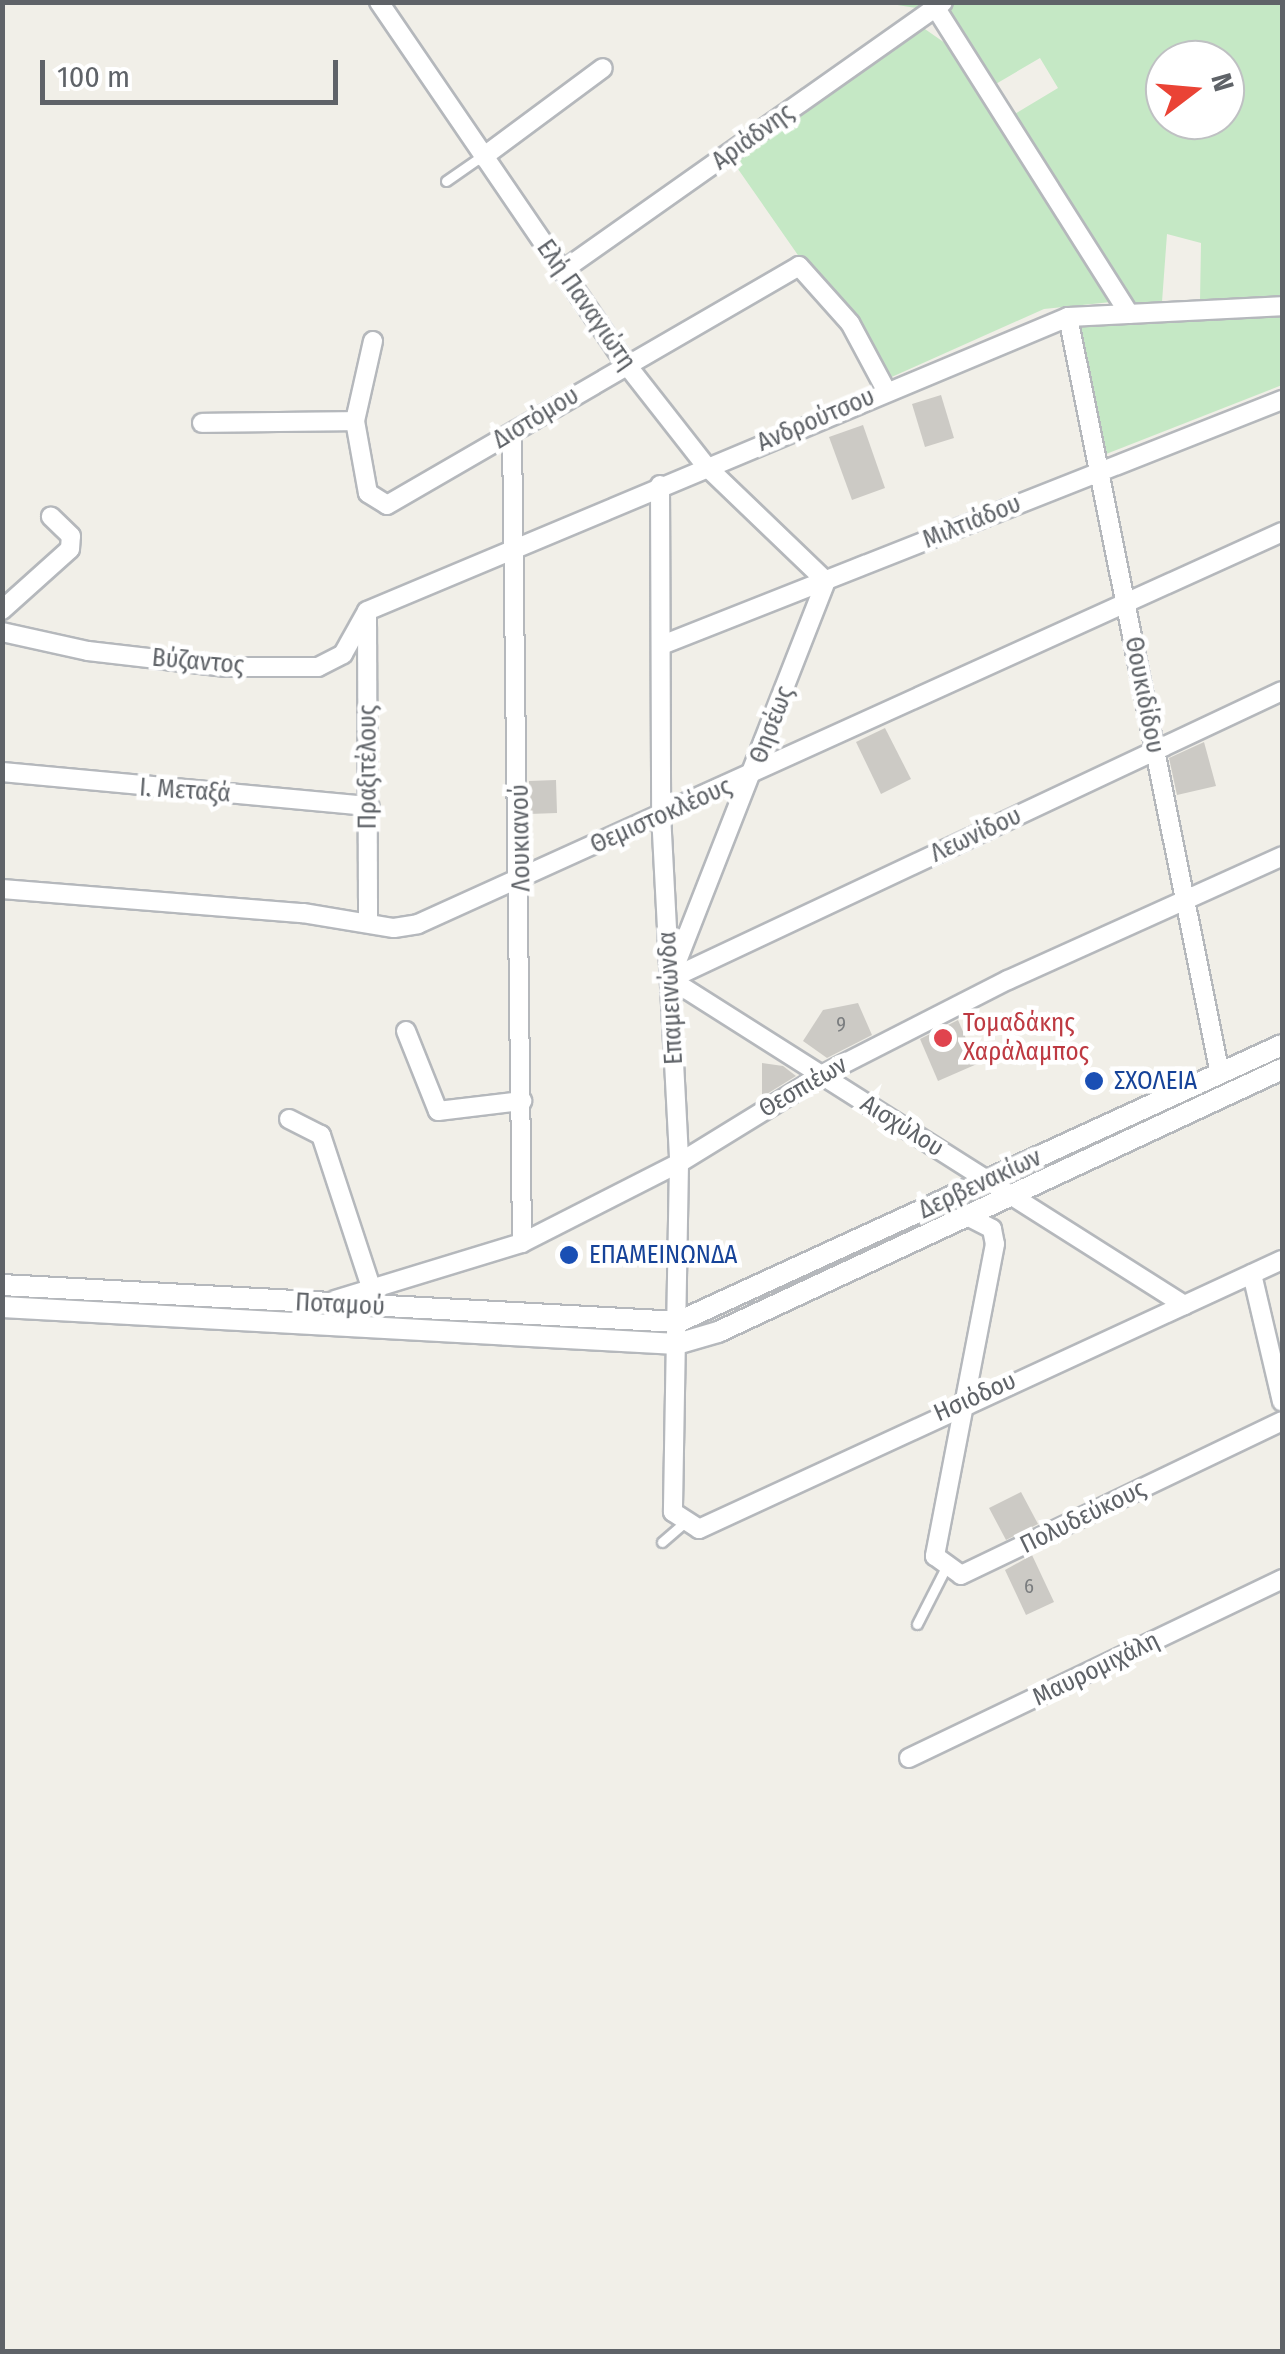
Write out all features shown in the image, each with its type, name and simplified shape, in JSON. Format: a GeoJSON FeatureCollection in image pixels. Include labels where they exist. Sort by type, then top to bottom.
{"type":"FeatureCollection","features":[{"type":"Feature","properties":{"kind":"street","name":"Ελή Παναγιώτη"},"geometry":{"type":"LineString","coordinates":[[380,2],[626,364],[706,466],[826,581]]}},
{"type":"Feature","properties":{"kind":"street"},"geometry":{"type":"LineString","coordinates":[[937,4],[1130,314]]}},
{"type":"Feature","properties":{"kind":"street","name":"Αριάδνης"},"geometry":{"type":"LineString","coordinates":[[562,270],[937,4]]}},
{"type":"Feature","properties":{"kind":"street"},"geometry":{"type":"LineString","coordinates":[[483,156],[603,68]]}},
{"type":"Feature","properties":{"kind":"street","name":"Διστόμου"},"geometry":{"type":"LineString","coordinates":[[356,420],[367,488],[376,502],[393,504],[626,364],[800,266],[850,323],[886,390]]}},
{"type":"Feature","properties":{"kind":"street","name":"Ανδρούτσου"},"geometry":{"type":"LineString","coordinates":[[367,611],[886,390],[1068,317],[1282,306]]}},
{"type":"Feature","properties":{"kind":"street","name":"Θουκιδίδου"},"geometry":{"type":"LineString","coordinates":[[1068,317],[1220,1074]]}},
{"type":"Feature","properties":{"kind":"street"},"geometry":{"type":"LineString","coordinates":[[202,423],[356,420],[373,341]]}},
{"type":"Feature","properties":{"kind":"street","name":"Μιλτιάδου"},"geometry":{"type":"LineString","coordinates":[[662,645],[1282,400]]}},
{"type":"Feature","properties":{"kind":"street","name":"Λουκιανού"},"geometry":{"type":"LineString","coordinates":[[512,433],[522,878],[522,1243]]}},
{"type":"Feature","properties":{"kind":"street","name":"Επαμεινώνδα"},"geometry":{"type":"LineString","coordinates":[[660,485],[661,814],[679,1162],[680,1516]]}},
{"type":"Feature","properties":{"kind":"street"},"geometry":{"type":"LineString","coordinates":[[2,610],[70,548],[71,536],[51,517]]}},
{"type":"Feature","properties":{"kind":"street","name":"Θεμιστοκλέους"},"geometry":{"type":"LineString","coordinates":[[2,889],[418,924],[753,776],[1282,532]]}},
{"type":"Feature","properties":{"kind":"street","name":"Θησέως"},"geometry":{"type":"LineString","coordinates":[[670,978],[753,776],[826,581]]}},
{"type":"Feature","properties":{"kind":"street","name":"Βύζαντος"},"geometry":{"type":"LineString","coordinates":[[2,632],[88,650],[226,667],[318,667],[343,654],[367,611]]}},
{"type":"Feature","properties":{"kind":"street","name":"Πραξιτέλους"},"geometry":{"type":"LineString","coordinates":[[367,611],[368,922]]}},
{"type":"Feature","properties":{"kind":"street","name":"Λεωνίδου"},"geometry":{"type":"LineString","coordinates":[[670,978],[1282,691]]}},
{"type":"Feature","properties":{"kind":"street","name":"Ι. Μεταξά"},"geometry":{"type":"LineString","coordinates":[[2,772],[20,779],[369,806]]}},
{"type":"Feature","properties":{"kind":"street","name":"Θεσπιέων"},"geometry":{"type":"LineString","coordinates":[[321,1304],[522,1243],[679,1162],[822,1075],[1008,980],[1282,856]]}},
{"type":"Feature","properties":{"kind":"street","name":"Αισχύλου"},"geometry":{"type":"LineString","coordinates":[[670,978],[1184,1305]]}},
{"type":"Feature","properties":{"kind":"street"},"geometry":{"type":"LineString","coordinates":[[406,1031],[438,1111],[522,1101]]}},
{"type":"Feature","properties":{"kind":"street","name":"Δερβενακίων"},"geometry":{"type":"LineString","coordinates":[[678,1322],[1282,1045]]}},
{"type":"Feature","properties":{"kind":"street","name":"Δερβενακίων"},"geometry":{"type":"LineString","coordinates":[[678,1344],[967,1216],[1282,1069]]}},
{"type":"Feature","properties":{"kind":"street"},"geometry":{"type":"LineString","coordinates":[[289,1119],[321,1135],[372,1290]]}},
{"type":"Feature","properties":{"kind":"street"},"geometry":{"type":"LineString","coordinates":[[947,1565],[935,1556],[942,1504],[995,1244],[992,1229],[967,1216]]}},
{"type":"Feature","properties":{"kind":"street","name":"Ησιόδου"},"geometry":{"type":"LineString","coordinates":[[680,1516],[699,1529],[962,1402],[1282,1260]]}},
{"type":"Feature","properties":{"kind":"street"},"geometry":{"type":"LineString","coordinates":[[1252,1274],[1282,1402]]}},
{"type":"Feature","properties":{"kind":"street","name":"Ποταμού"},"geometry":{"type":"LineString","coordinates":[[2,1285],[678,1322]]}},
{"type":"Feature","properties":{"kind":"street","name":"Ποταμού"},"geometry":{"type":"LineString","coordinates":[[2,1307],[678,1344]]}},
{"type":"Feature","properties":{"kind":"street","name":"Πολυδεύκους"},"geometry":{"type":"LineString","coordinates":[[947,1565],[960,1576],[1282,1421]]}},
{"type":"Feature","properties":{"kind":"street","name":"Μαυρομιχάλη"},"geometry":{"type":"LineString","coordinates":[[909,1758],[1282,1579]]}},
{"type":"Feature","properties":{"kind":"lane"},"geometry":{"type":"LineString","coordinates":[[446,181],[483,156]]}},
{"type":"Feature","properties":{"kind":"lane"},"geometry":{"type":"LineString","coordinates":[[662,1542],[680,1516]]}},
{"type":"Feature","properties":{"kind":"lane"},"geometry":{"type":"LineString","coordinates":[[917,1624],[947,1565]]}},
{"type":"Feature","properties":{"kind":"green space"},"geometry":{"type":"Polygon","coordinates":[[[885,3],[1282,3],[1282,298],[1200,301],[1201,243],[1167,234],[1162,302],[1135,303],[1123,295],[1008,118],[1058,88],[1040,58],[989,88],[941,12],[885,3]]]}},
{"type":"Feature","properties":{"kind":"green space"},"geometry":{"type":"Polygon","coordinates":[[[922,27],[955,50],[1111,302],[1044,309],[885,380],[731,159],[922,27]]]}},
{"type":"Feature","properties":{"kind":"green space"},"geometry":{"type":"Polygon","coordinates":[[[1282,314],[1282,385],[1101,456],[1079,323],[1282,314]]]}},
{"type":"Feature","properties":{"kind":"building"},"geometry":{"type":"Polygon","coordinates":[[[941,395],[954,438],[925,447],[912,404],[941,395]]]}},
{"type":"Feature","properties":{"kind":"building"},"geometry":{"type":"Polygon","coordinates":[[[863,425],[885,488],[852,500],[829,437],[863,425]]]}},
{"type":"Feature","properties":{"kind":"building"},"geometry":{"type":"Polygon","coordinates":[[[885,728],[911,779],[881,794],[856,742],[885,728]]]}},
{"type":"Feature","properties":{"kind":"building"},"geometry":{"type":"Polygon","coordinates":[[[1204,742],[1216,786],[1177,795],[1169,758],[1204,742]]]}},
{"type":"Feature","properties":{"kind":"building"},"geometry":{"type":"Polygon","coordinates":[[[556,780],[557,813],[529,814],[529,781],[556,780]]]}},
{"type":"Feature","properties":{"kind":"building"},"geometry":{"type":"Polygon","coordinates":[[[858,1003],[872,1035],[827,1058],[803,1041],[823,1010],[858,1003]]]}},
{"type":"Feature","properties":{"kind":"building"},"geometry":{"type":"Polygon","coordinates":[[[958,1020],[977,1064],[938,1081],[920,1039],[958,1020]]]}},
{"type":"Feature","properties":{"kind":"building"},"geometry":{"type":"Polygon","coordinates":[[[762,1063],[783,1066],[796,1076],[762,1097],[762,1063]]]}},
{"type":"Feature","properties":{"kind":"building"},"geometry":{"type":"Polygon","coordinates":[[[1021,1492],[1038,1524],[1006,1540],[989,1508],[1021,1492]]]}},
{"type":"Feature","properties":{"kind":"building"},"geometry":{"type":"Polygon","coordinates":[[[1032,1555],[1054,1602],[1026,1615],[1005,1570],[1032,1555]]]}},
{"type":"Feature","properties":{"kind":"place","name":"Τομαδάκης Χαράλαμπος"},"geometry":{"type":"Point","coordinates":[943,1038]}},
{"type":"Feature","properties":{"kind":"place","name":"ΣΧΟΛΕΙΑ"},"geometry":{"type":"Point","coordinates":[1094,1081]}},
{"type":"Feature","properties":{"kind":"place","name":"ΕΠΑΜΕΙΝΩΝΔΑ"},"geometry":{"type":"Point","coordinates":[569,1255]}}]}
